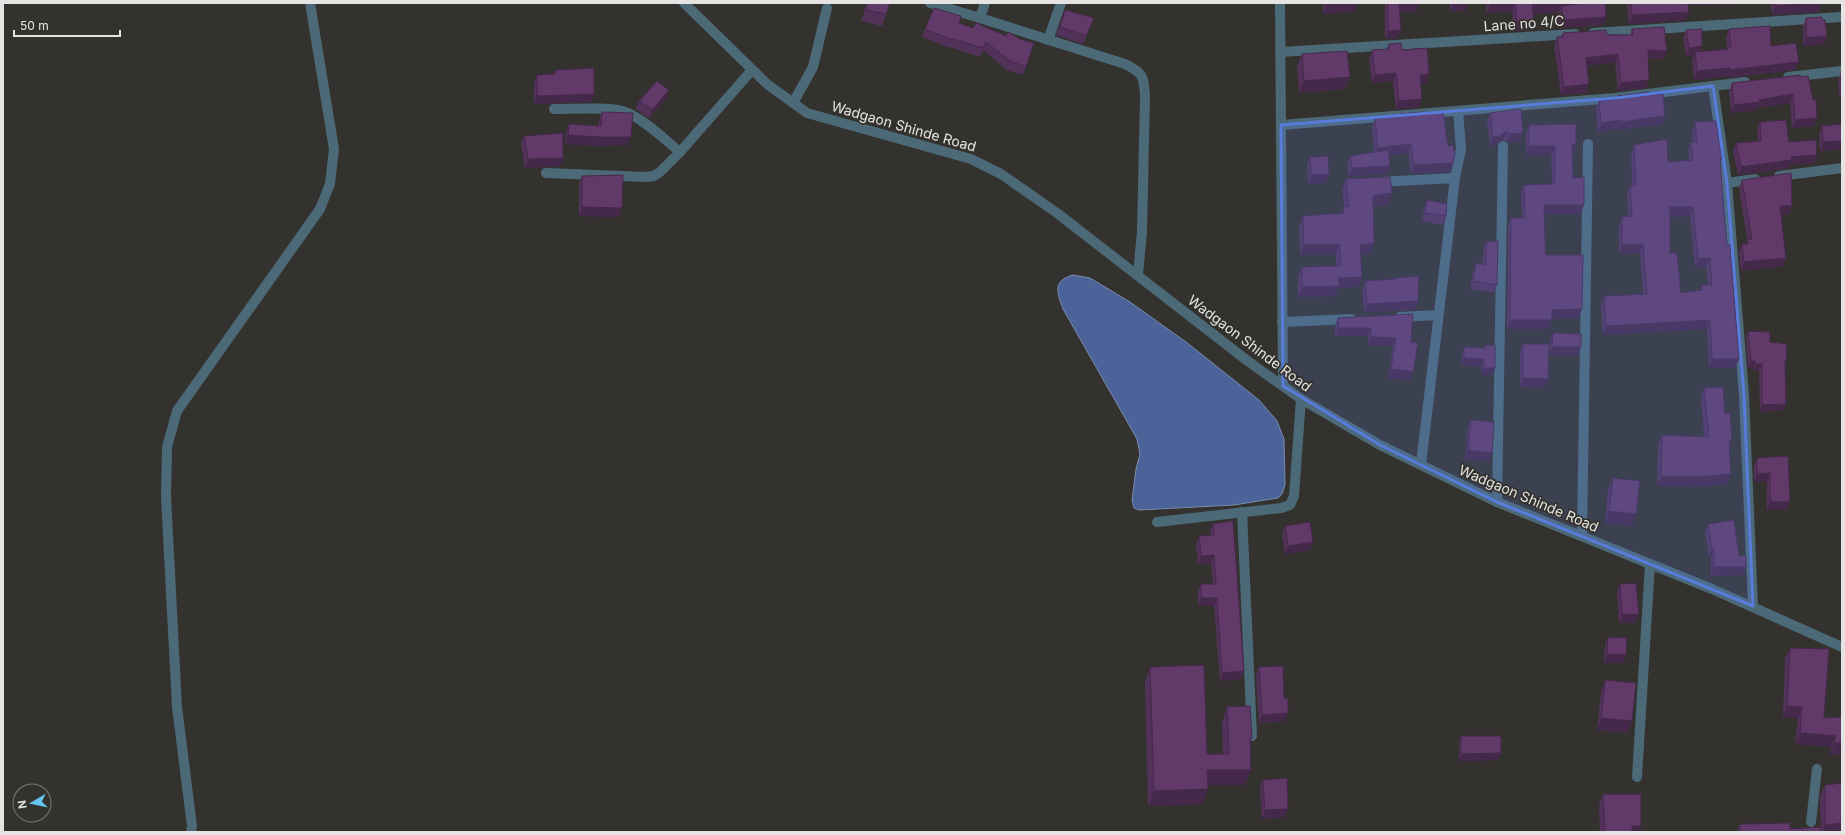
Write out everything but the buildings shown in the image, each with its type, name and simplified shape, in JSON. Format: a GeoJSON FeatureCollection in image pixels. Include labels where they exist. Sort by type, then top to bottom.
{"type":"FeatureCollection","features":[{"type":"Feature","properties":{"kind":"street"},"geometry":{"type":"LineString","coordinates":[[191,832],[192,826],[177,707],[166,497],[167,447],[177,411],[320,210],[330,184],[334,149],[310,3]]}},
{"type":"Feature","properties":{"kind":"street","name":"Wadgaon Shinde Road"},"geometry":{"type":"LineString","coordinates":[[684,3],[767,84],[807,113],[971,159],[1001,174],[1057,213],[1138,274],[1249,362],[1301,399],[1380,444],[1497,502],[1753,606],[1842,647]]}},
{"type":"Feature","properties":{"kind":"street"},"geometry":{"type":"LineString","coordinates":[[930,3],[1125,64],[1140,71],[1144,81],[1142,232],[1138,274]]}},
{"type":"Feature","properties":{"kind":"street"},"geometry":{"type":"LineString","coordinates":[[980,18],[985,3]]}},
{"type":"Feature","properties":{"kind":"street"},"geometry":{"type":"LineString","coordinates":[[1048,40],[1061,3]]}},
{"type":"Feature","properties":{"kind":"street"},"geometry":{"type":"LineString","coordinates":[[1280,3],[1283,386]]}},
{"type":"Feature","properties":{"kind":"street"},"geometry":{"type":"LineString","coordinates":[[793,103],[813,67],[827,8]]}},
{"type":"Feature","properties":{"kind":"street","name":"Lane no 4/C"},"geometry":{"type":"LineString","coordinates":[[1280,52],[1842,17]]}},
{"type":"Feature","properties":{"kind":"street"},"geometry":{"type":"LineString","coordinates":[[546,173],[650,176],[660,172],[680,152],[752,70]]}},
{"type":"Feature","properties":{"kind":"street"},"geometry":{"type":"LineString","coordinates":[[1781,78],[1842,70]]}},
{"type":"Feature","properties":{"kind":"street"},"geometry":{"type":"LineString","coordinates":[[1281,124],[1615,98],[1758,81]]}},
{"type":"Feature","properties":{"kind":"street"},"geometry":{"type":"LineString","coordinates":[[1713,86],[1727,182],[1744,395],[1753,606]]}},
{"type":"Feature","properties":{"kind":"street"},"geometry":{"type":"LineString","coordinates":[[554,109],[616,110],[627,113],[641,121],[680,152]]}},
{"type":"Feature","properties":{"kind":"street"},"geometry":{"type":"LineString","coordinates":[[1421,464],[1454,178],[1460,149],[1458,110]]}},
{"type":"Feature","properties":{"kind":"street"},"geometry":{"type":"LineString","coordinates":[[1582,536],[1588,144]]}},
{"type":"Feature","properties":{"kind":"street"},"geometry":{"type":"LineString","coordinates":[[1497,502],[1502,146]]}},
{"type":"Feature","properties":{"kind":"street"},"geometry":{"type":"LineString","coordinates":[[1727,182],[1842,168]]}},
{"type":"Feature","properties":{"kind":"street"},"geometry":{"type":"LineString","coordinates":[[1365,182],[1454,178]]}},
{"type":"Feature","properties":{"kind":"street"},"geometry":{"type":"LineString","coordinates":[[1392,317],[1438,315]]}},
{"type":"Feature","properties":{"kind":"street"},"geometry":{"type":"LineString","coordinates":[[1282,322],[1360,318]]}},
{"type":"Feature","properties":{"kind":"street"},"geometry":{"type":"LineString","coordinates":[[1157,522],[1281,508],[1290,505],[1294,496],[1301,399]]}},
{"type":"Feature","properties":{"kind":"street"},"geometry":{"type":"LineString","coordinates":[[1242,512],[1252,736]]}},
{"type":"Feature","properties":{"kind":"street"},"geometry":{"type":"LineString","coordinates":[[1637,776],[1650,564]]}},
{"type":"Feature","properties":{"kind":"street"},"geometry":{"type":"LineString","coordinates":[[1811,822],[1817,769]]}},
{"type":"Feature","properties":{"kind":"highlighted area"},"geometry":{"type":"Polygon","coordinates":[[[1713,86],[1727,183],[1744,395],[1753,606],[1497,502],[1380,445],[1283,386],[1281,125],[1615,98],[1713,86]]]}},
{"type":"Feature","properties":{"kind":"water"},"geometry":{"type":"Polygon","coordinates":[[[1073,275],[1090,278],[1130,302],[1186,342],[1259,400],[1277,421],[1284,439],[1285,485],[1282,494],[1278,498],[1234,505],[1139,510],[1134,508],[1132,500],[1136,469],[1140,454],[1137,439],[1063,309],[1058,292],[1059,284],[1066,277],[1073,275]]]}}]}
